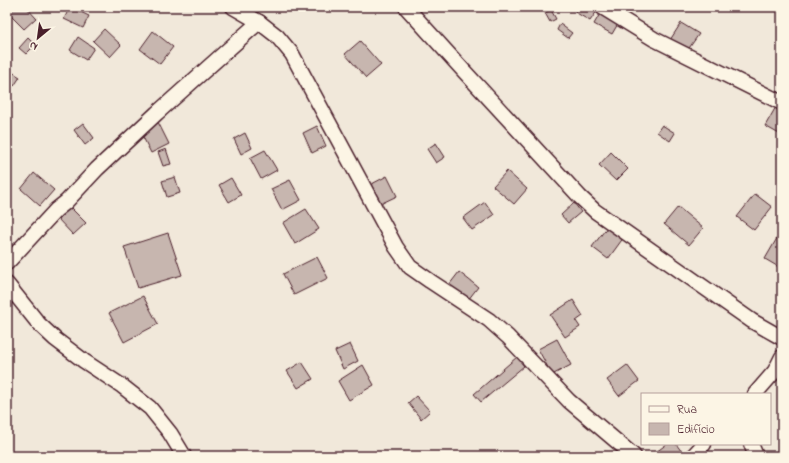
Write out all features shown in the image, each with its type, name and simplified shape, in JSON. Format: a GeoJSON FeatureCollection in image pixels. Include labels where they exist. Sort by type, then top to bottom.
{"type":"FeatureCollection","features":[{"type":"Feature","properties":{"kind":"street"},"geometry":{"type":"LineString","coordinates":[[233,7],[259,22],[277,36],[292,54],[396,248],[410,266],[489,320],[508,337],[568,401],[634,456]]}},
{"type":"Feature","properties":{"kind":"street"},"geometry":{"type":"LineString","coordinates":[[406,7],[580,197],[595,211],[752,321],[782,338]]}},
{"type":"Feature","properties":{"kind":"street"},"geometry":{"type":"LineString","coordinates":[[602,7],[654,39],[782,103]]}},
{"type":"Feature","properties":{"kind":"street"},"geometry":{"type":"LineString","coordinates":[[7,263],[56,210],[66,202],[97,169],[259,22]]}},
{"type":"Feature","properties":{"kind":"street"},"geometry":{"type":"LineString","coordinates":[[7,284],[39,324],[55,339],[84,362],[122,386],[150,408],[170,434],[184,456]]}},
{"type":"Feature","properties":{"kind":"street"},"geometry":{"type":"LineString","coordinates":[[756,393],[775,371],[782,357]]}},
{"type":"Feature","properties":{"kind":"street"},"geometry":{"type":"LineString","coordinates":[[693,456],[703,445]]}},
{"type":"Feature","properties":{"kind":"street"},"geometry":{"type":"LineString","coordinates":[[751,445],[756,456]]}},
{"type":"Feature","properties":{"kind":"building"},"geometry":{"type":"Polygon","coordinates":[[[12,7],[26,7],[36,18],[24,29],[7,12],[12,7]]]}},
{"type":"Feature","properties":{"kind":"building"},"geometry":{"type":"Polygon","coordinates":[[[70,7],[89,16],[83,28],[64,19],[70,7]]]}},
{"type":"Feature","properties":{"kind":"building"},"geometry":{"type":"Polygon","coordinates":[[[578,7],[591,7],[597,11],[590,21],[575,12],[578,7]]]}},
{"type":"Feature","properties":{"kind":"building"},"geometry":{"type":"Polygon","coordinates":[[[551,10],[556,19],[550,22],[545,13],[551,10]]]}},
{"type":"Feature","properties":{"kind":"building"},"geometry":{"type":"Polygon","coordinates":[[[601,12],[619,22],[612,34],[594,24],[601,12]]]}},
{"type":"Feature","properties":{"kind":"building"},"geometry":{"type":"Polygon","coordinates":[[[681,23],[699,34],[687,51],[670,40],[681,23]]]}},
{"type":"Feature","properties":{"kind":"building"},"geometry":{"type":"Polygon","coordinates":[[[560,24],[572,33],[568,38],[557,30],[560,24]]]}},
{"type":"Feature","properties":{"kind":"building"},"geometry":{"type":"Polygon","coordinates":[[[104,29],[121,45],[110,57],[93,41],[104,29]]]}},
{"type":"Feature","properties":{"kind":"building"},"geometry":{"type":"Polygon","coordinates":[[[153,31],[173,47],[160,64],[140,49],[153,31]]]}},
{"type":"Feature","properties":{"kind":"building"},"geometry":{"type":"Polygon","coordinates":[[[78,37],[94,48],[86,60],[70,50],[78,37]]]}},
{"type":"Feature","properties":{"kind":"building"},"geometry":{"type":"Polygon","coordinates":[[[28,38],[35,45],[26,54],[19,48],[28,38]]]}},
{"type":"Feature","properties":{"kind":"building"},"geometry":{"type":"Polygon","coordinates":[[[360,41],[381,65],[366,78],[345,54],[360,41]]]}},
{"type":"Feature","properties":{"kind":"building"},"geometry":{"type":"Polygon","coordinates":[[[7,69],[20,77],[14,86],[7,82],[7,69]]]}},
{"type":"Feature","properties":{"kind":"building"},"geometry":{"type":"Polygon","coordinates":[[[777,105],[782,108],[781,135],[765,126],[777,105]]]}},
{"type":"Feature","properties":{"kind":"building"},"geometry":{"type":"Polygon","coordinates":[[[158,122],[169,144],[151,153],[140,131],[158,122]]]}},
{"type":"Feature","properties":{"kind":"building"},"geometry":{"type":"Polygon","coordinates":[[[83,123],[94,138],[85,145],[74,130],[83,123]]]}},
{"type":"Feature","properties":{"kind":"building"},"geometry":{"type":"Polygon","coordinates":[[[662,125],[675,133],[670,141],[657,132],[662,125]]]}},
{"type":"Feature","properties":{"kind":"building"},"geometry":{"type":"Polygon","coordinates":[[[317,126],[326,146],[312,153],[303,133],[317,126]]]}},
{"type":"Feature","properties":{"kind":"building"},"geometry":{"type":"Polygon","coordinates":[[[245,133],[252,148],[241,154],[234,139],[245,133]]]}},
{"type":"Feature","properties":{"kind":"building"},"geometry":{"type":"Polygon","coordinates":[[[436,143],[445,157],[436,163],[427,149],[436,143]]]}},
{"type":"Feature","properties":{"kind":"building"},"geometry":{"type":"Polygon","coordinates":[[[166,149],[171,164],[163,166],[158,152],[166,149]]]}},
{"type":"Feature","properties":{"kind":"building"},"geometry":{"type":"Polygon","coordinates":[[[265,150],[277,170],[261,179],[250,158],[265,150]]]}},
{"type":"Feature","properties":{"kind":"building"},"geometry":{"type":"Polygon","coordinates":[[[611,152],[628,169],[616,181],[599,165],[611,152]]]}},
{"type":"Feature","properties":{"kind":"building"},"geometry":{"type":"Polygon","coordinates":[[[507,171],[527,189],[514,204],[493,186],[507,171]]]}},
{"type":"Feature","properties":{"kind":"building"},"geometry":{"type":"Polygon","coordinates":[[[34,173],[54,190],[40,206],[21,189],[34,173]]]}},
{"type":"Feature","properties":{"kind":"building"},"geometry":{"type":"Polygon","coordinates":[[[387,176],[397,196],[378,205],[368,186],[387,176]]]}},
{"type":"Feature","properties":{"kind":"building"},"geometry":{"type":"Polygon","coordinates":[[[175,177],[180,193],[167,197],[162,181],[175,177]]]}},
{"type":"Feature","properties":{"kind":"building"},"geometry":{"type":"Polygon","coordinates":[[[231,178],[241,195],[229,202],[219,185],[231,178]]]}},
{"type":"Feature","properties":{"kind":"building"},"geometry":{"type":"Polygon","coordinates":[[[290,180],[301,200],[282,210],[271,189],[290,180]]]}},
{"type":"Feature","properties":{"kind":"building"},"geometry":{"type":"Polygon","coordinates":[[[755,194],[772,207],[754,230],[737,217],[755,194]]]}},
{"type":"Feature","properties":{"kind":"building"},"geometry":{"type":"Polygon","coordinates":[[[485,202],[494,215],[472,230],[463,218],[485,202]]]}},
{"type":"Feature","properties":{"kind":"building"},"geometry":{"type":"Polygon","coordinates":[[[574,203],[581,212],[568,223],[561,215],[574,203]]]}},
{"type":"Feature","properties":{"kind":"building"},"geometry":{"type":"Polygon","coordinates":[[[70,207],[86,223],[73,235],[57,218],[70,207]]]}},
{"type":"Feature","properties":{"kind":"building"},"geometry":{"type":"Polygon","coordinates":[[[678,207],[703,228],[689,245],[664,224],[678,207]]]}},
{"type":"Feature","properties":{"kind":"building"},"geometry":{"type":"Polygon","coordinates":[[[306,209],[319,229],[295,244],[283,223],[306,209]]]}},
{"type":"Feature","properties":{"kind":"building"},"geometry":{"type":"Polygon","coordinates":[[[608,226],[624,237],[608,259],[592,247],[608,226]]]}},
{"type":"Feature","properties":{"kind":"building"},"geometry":{"type":"Polygon","coordinates":[[[168,233],[182,275],[138,288],[124,247],[168,233]]]}},
{"type":"Feature","properties":{"kind":"building"},"geometry":{"type":"Polygon","coordinates":[[[780,233],[782,234],[782,269],[765,259],[780,233]]]}},
{"type":"Feature","properties":{"kind":"building"},"geometry":{"type":"Polygon","coordinates":[[[317,257],[328,278],[294,295],[283,274],[317,257]]]}},
{"type":"Feature","properties":{"kind":"building"},"geometry":{"type":"Polygon","coordinates":[[[459,272],[478,287],[468,300],[449,285],[459,272]]]}},
{"type":"Feature","properties":{"kind":"building"},"geometry":{"type":"Polygon","coordinates":[[[143,296],[158,324],[124,342],[109,313],[143,296]]]}},
{"type":"Feature","properties":{"kind":"building"},"geometry":{"type":"Polygon","coordinates":[[[573,300],[583,316],[576,321],[580,327],[565,337],[550,315],[573,300]]]}},
{"type":"Feature","properties":{"kind":"building"},"geometry":{"type":"Polygon","coordinates":[[[557,339],[571,365],[552,375],[538,349],[557,339]]]}},
{"type":"Feature","properties":{"kind":"building"},"geometry":{"type":"Polygon","coordinates":[[[350,344],[358,361],[343,369],[335,351],[350,344]]]}},
{"type":"Feature","properties":{"kind":"building"},"geometry":{"type":"Polygon","coordinates":[[[517,357],[524,366],[481,402],[474,394],[517,357]]]}},
{"type":"Feature","properties":{"kind":"building"},"geometry":{"type":"Polygon","coordinates":[[[302,362],[313,379],[298,388],[287,371],[302,362]]]}},
{"type":"Feature","properties":{"kind":"building"},"geometry":{"type":"Polygon","coordinates":[[[363,365],[374,385],[349,400],[338,381],[363,365]]]}},
{"type":"Feature","properties":{"kind":"building"},"geometry":{"type":"Polygon","coordinates":[[[627,365],[639,381],[619,396],[607,380],[627,365]]]}},
{"type":"Feature","properties":{"kind":"building"},"geometry":{"type":"Polygon","coordinates":[[[416,396],[430,411],[421,419],[408,403],[416,396]]]}},
{"type":"Feature","properties":{"kind":"building"},"geometry":{"type":"Polygon","coordinates":[[[666,445],[677,445],[682,452],[676,456],[659,456],[656,452],[666,445]]]}}]}
